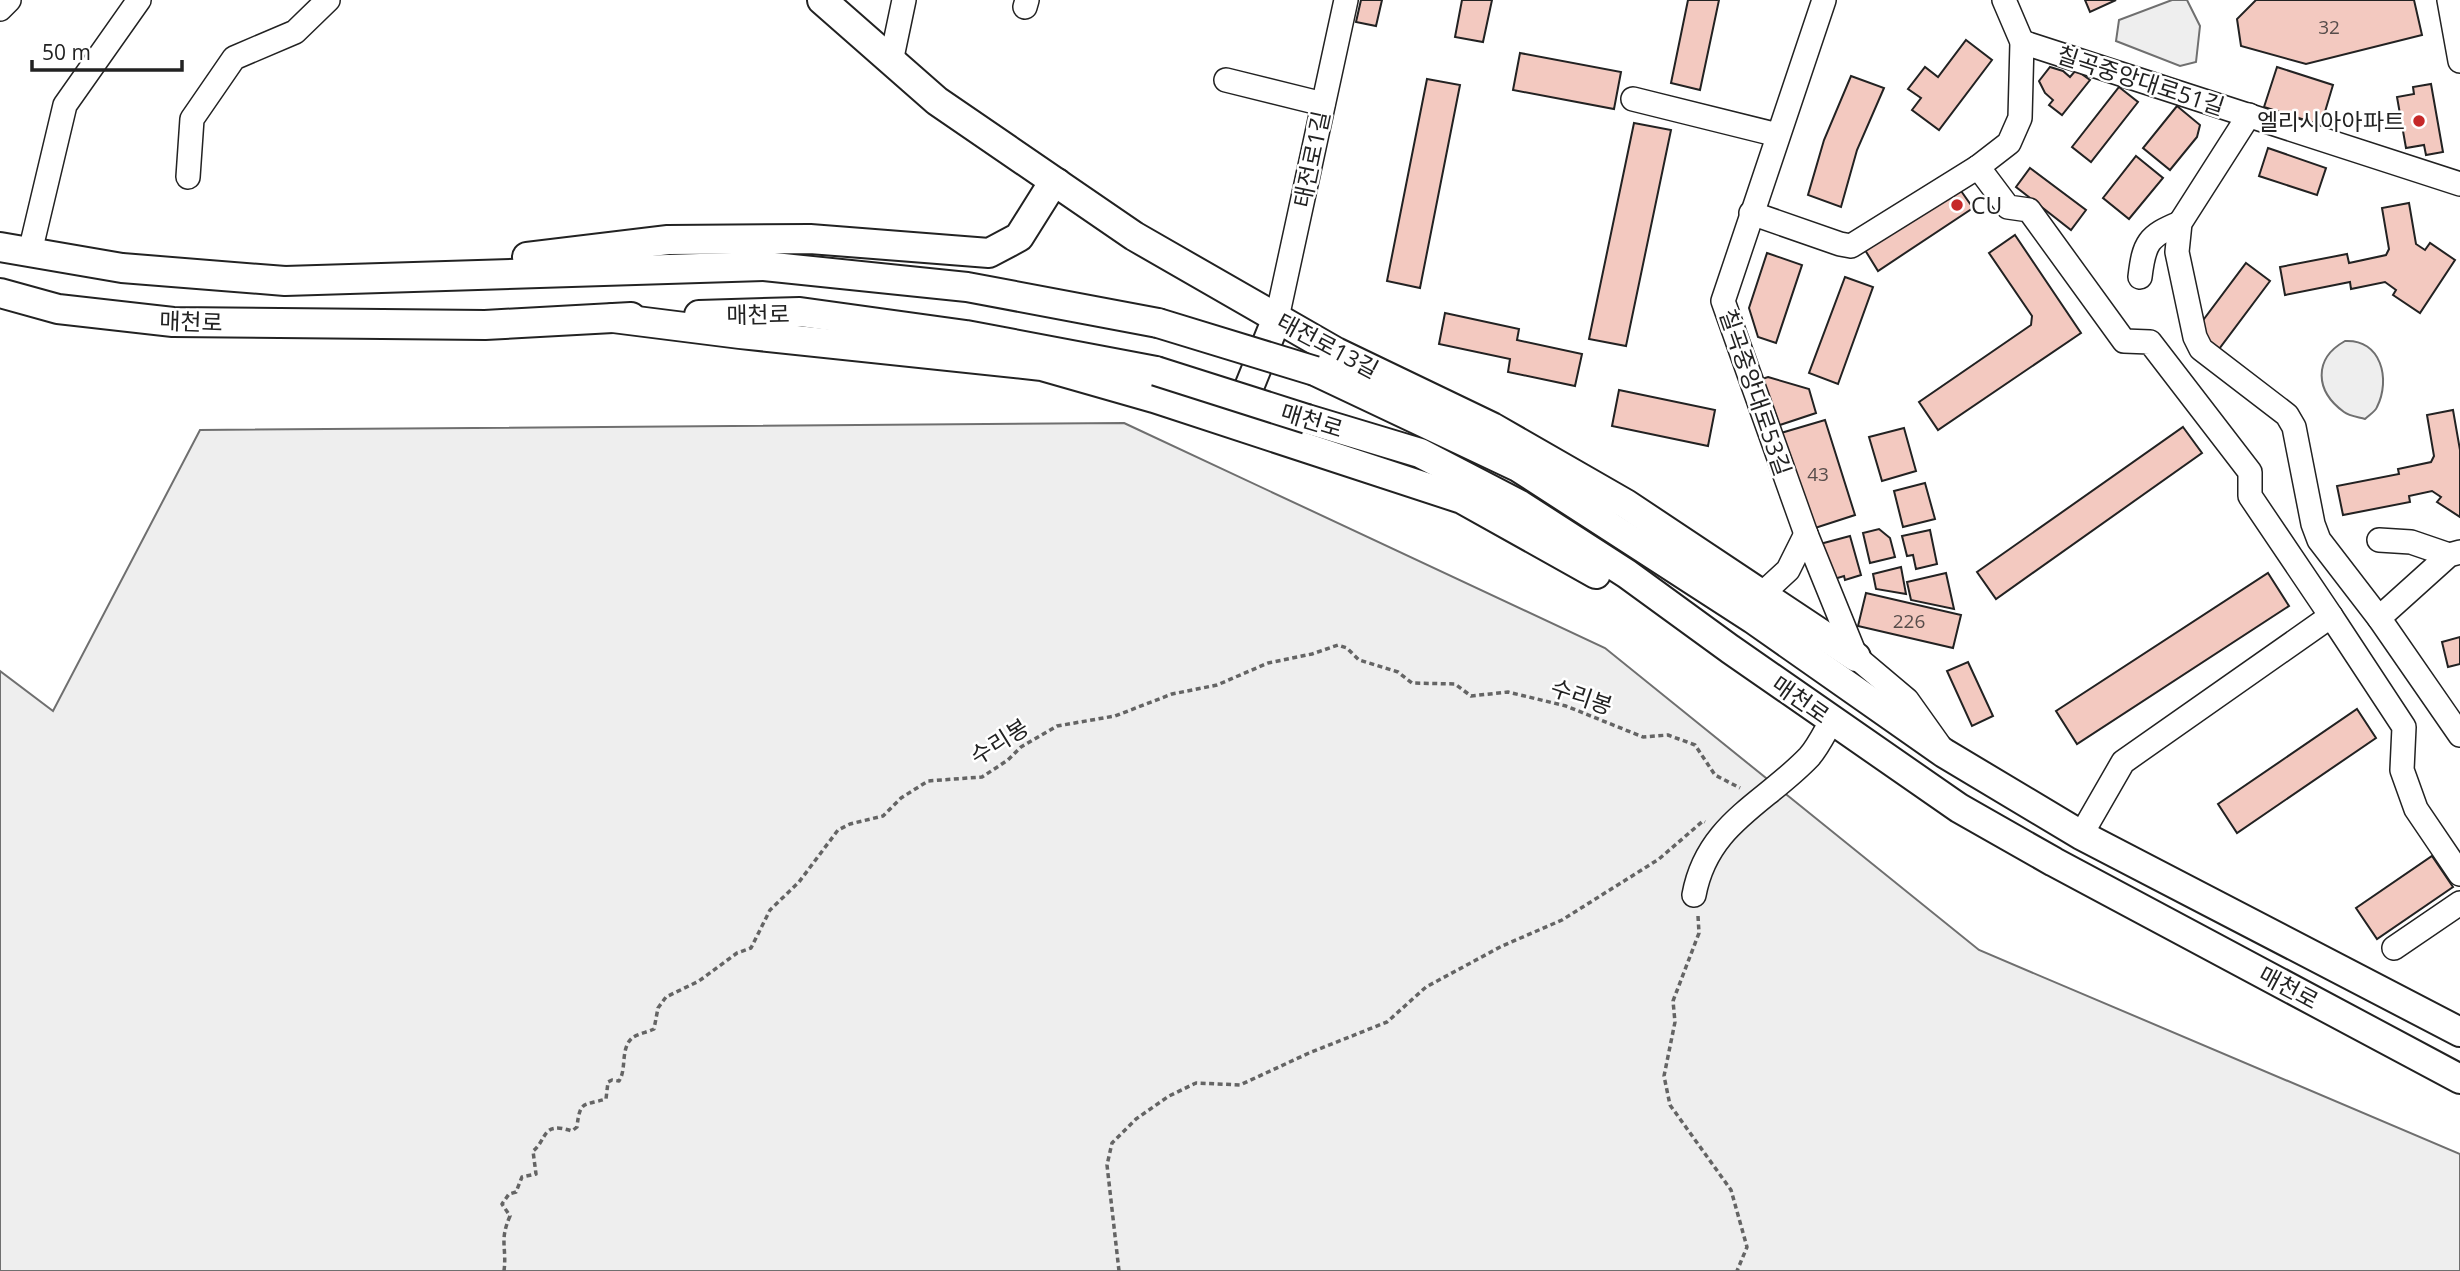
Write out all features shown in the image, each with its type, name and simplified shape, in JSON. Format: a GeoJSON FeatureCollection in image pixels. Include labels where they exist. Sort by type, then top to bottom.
{"type":"FeatureCollection","features":[{"type":"Feature","properties":{"kind":"main road","name":"태전로13길"},"geometry":{"type":"LineString","coordinates":[[822,0],[937,101],[1134,236],[1336,352],[1492,427],[1626,504],[1856,657]]}},
{"type":"Feature","properties":{"kind":"main road"},"geometry":{"type":"LineString","coordinates":[[429,277],[490,261],[668,240],[810,239],[989,253],[1019,237],[1051,186],[1057,183]]}},
{"type":"Feature","properties":{"kind":"main road","name":"매천로"},"geometry":{"type":"LineString","coordinates":[[0,247],[122,268],[285,281],[764,266],[967,287],[1158,323],[1315,372],[1518,467],[1753,619],[1944,753],[2081,835],[2460,1032]]}},
{"type":"Feature","properties":{"kind":"main road","name":"매천로"},"geometry":{"type":"LineString","coordinates":[[0,293],[58,309],[173,322],[485,325],[613,317],[800,313],[966,335],[1156,371],[1420,453],[1520,505],[1627,574],[1959,808],[2054,862],[2460,1079]]}},
{"type":"Feature","properties":{"kind":"main road"},"geometry":{"type":"LineString","coordinates":[[613,317],[740,334],[1042,366],[1154,398],[1462,499],[1730,649]]}},
{"type":"Feature","properties":{"kind":"main road"},"geometry":{"type":"LineString","coordinates":[[1233,425],[1277,318]]}},
{"type":"Feature","properties":{"kind":"street"},"geometry":{"type":"LineString","coordinates":[[0,9],[9,0]]}},
{"type":"Feature","properties":{"kind":"street"},"geometry":{"type":"LineString","coordinates":[[30,252],[65,104],[139,0]]}},
{"type":"Feature","properties":{"kind":"street"},"geometry":{"type":"LineString","coordinates":[[188,177],[192,118],[234,58],[295,32],[327,0]]}},
{"type":"Feature","properties":{"kind":"street"},"geometry":{"type":"LineString","coordinates":[[891,62],[904,0]]}},
{"type":"Feature","properties":{"kind":"street","name":"태전로1길"},"geometry":{"type":"LineString","coordinates":[[1277,318],[1346,0]]}},
{"type":"Feature","properties":{"kind":"street","name":"칠곡중앙대로53길"},"geometry":{"type":"LineString","coordinates":[[1824,0],[1723,301],[1806,534],[1856,657],[1907,700],[1944,753]]}},
{"type":"Feature","properties":{"kind":"street"},"geometry":{"type":"LineString","coordinates":[[1751,213],[1851,246],[1978,167],[2009,143],[2020,118],[2022,42],[2004,0]]}},
{"type":"Feature","properties":{"kind":"street"},"geometry":{"type":"LineString","coordinates":[[2449,0],[2460,61]]}},
{"type":"Feature","properties":{"kind":"street","name":"칠곡중앙대로51길"},"geometry":{"type":"LineString","coordinates":[[2022,42],[2460,184]]}},
{"type":"Feature","properties":{"kind":"street"},"geometry":{"type":"LineString","coordinates":[[1226,79],[1323,104]]}},
{"type":"Feature","properties":{"kind":"street"},"geometry":{"type":"LineString","coordinates":[[1633,99],[1778,135]]}},
{"type":"Feature","properties":{"kind":"street"},"geometry":{"type":"LineString","coordinates":[[2249,115],[2180,223],[2177,252],[2195,337],[2201,349],[2287,415],[2294,427],[2313,524],[2319,540],[2379,618],[2460,735]]}},
{"type":"Feature","properties":{"kind":"street"},"geometry":{"type":"LineString","coordinates":[[1978,167],[2008,206],[2029,209],[2124,341],[2150,342],[2250,472],[2250,496],[2404,727],[2402,770],[2416,809],[2460,874]]}},
{"type":"Feature","properties":{"kind":"street"},"geometry":{"type":"LineString","coordinates":[[2140,277],[2148,242],[2159,231],[2180,223]]}},
{"type":"Feature","properties":{"kind":"street"},"geometry":{"type":"LineString","coordinates":[[1762,594],[1788,570],[1806,534]]}},
{"type":"Feature","properties":{"kind":"street"},"geometry":{"type":"LineString","coordinates":[[2379,540],[2411,542],[2455,554]]}},
{"type":"Feature","properties":{"kind":"street"},"geometry":{"type":"LineString","coordinates":[[2379,618],[2455,554]]}},
{"type":"Feature","properties":{"kind":"street"},"geometry":{"type":"LineString","coordinates":[[2081,835],[2123,762],[2331,616]]}},
{"type":"Feature","properties":{"kind":"street"},"geometry":{"type":"LineString","coordinates":[[1694,895],[1698,874],[1724,831],[1810,755],[1832,720]]}},
{"type":"Feature","properties":{"kind":"street"},"geometry":{"type":"LineString","coordinates":[[2394,948],[2460,903]]}},
{"type":"Feature","properties":{"kind":"path","name":"수리봉"},"geometry":{"type":"LineString","coordinates":[[504,1271],[506,1259],[503,1231],[510,1216],[502,1204],[509,1194],[516,1192],[522,1177],[536,1174],[533,1151],[548,1130],[563,1128],[572,1131],[577,1127],[579,1110],[584,1104],[606,1099],[608,1082],[620,1081],[624,1075],[627,1047],[632,1038],[654,1029],[657,1008],[666,997],[699,981],[737,953],[751,948],[770,910],[799,882],[838,830],[850,824],[883,816],[901,798],[928,781],[982,777],[1008,760],[1021,747],[1057,726],[1115,716],[1172,694],[1217,685],[1268,663],[1312,654],[1338,645],[1348,648],[1359,660],[1398,672],[1412,683],[1455,684],[1471,696],[1508,692],[1566,706],[1643,737],[1668,735],[1677,738],[1695,745],[1715,775],[1738,787],[1764,795]]}},
{"type":"Feature","properties":{"kind":"path"},"geometry":{"type":"LineString","coordinates":[[1119,1271],[1107,1166],[1112,1143],[1147,1111],[1169,1096],[1196,1083],[1240,1085],[1309,1053],[1387,1022],[1426,987],[1502,946],[1562,920],[1659,859],[1703,821],[1724,831]]}},
{"type":"Feature","properties":{"kind":"path"},"geometry":{"type":"LineString","coordinates":[[1694,895],[1692,907],[1698,915],[1699,933],[1673,1001],[1675,1022],[1664,1076],[1670,1105],[1731,1190],[1748,1247],[1737,1271]]}},
{"type":"Feature","properties":{"kind":"shaded area"},"geometry":{"type":"Polygon","coordinates":[[[2172,0],[2187,0],[2200,26],[2196,62],[2180,66],[2116,41],[2119,20],[2172,0]]]}},
{"type":"Feature","properties":{"kind":"shaded area"},"geometry":{"type":"Polygon","coordinates":[[[2345,341],[2357,342],[2367,347],[2375,354],[2383,373],[2377,407],[2365,419],[2344,412],[2334,404],[2323,385],[2323,366],[2327,357],[2345,341]]]}},
{"type":"Feature","properties":{"kind":"shaded area"},"geometry":{"type":"Polygon","coordinates":[[[1124,423],[1605,648],[1979,950],[2460,1154],[2460,1271],[0,1271],[0,671],[53,711],[200,430],[1124,423]]]}},
{"type":"Feature","properties":{"kind":"building"},"geometry":{"type":"Polygon","coordinates":[[[1361,0],[1382,0],[1376,26],[1356,22],[1361,0]]]}},
{"type":"Feature","properties":{"kind":"building"},"geometry":{"type":"Polygon","coordinates":[[[1462,0],[1492,0],[1483,42],[1455,37],[1462,0]]]}},
{"type":"Feature","properties":{"kind":"building"},"geometry":{"type":"Polygon","coordinates":[[[1688,0],[1719,0],[1700,90],[1671,83],[1688,0]]]}},
{"type":"Feature","properties":{"kind":"building"},"geometry":{"type":"Polygon","coordinates":[[[2085,0],[2116,0],[2090,12],[2085,0]]]}},
{"type":"Feature","properties":{"kind":"building"},"geometry":{"type":"Polygon","coordinates":[[[2256,0],[2414,0],[2422,35],[2306,64],[2241,46],[2237,19],[2256,0]]]}},
{"type":"Feature","properties":{"kind":"building"},"geometry":{"type":"Polygon","coordinates":[[[1966,40],[1992,60],[1939,130],[1912,110],[1921,98],[1908,89],[1925,67],[1938,77],[1966,40]]]}},
{"type":"Feature","properties":{"kind":"building"},"geometry":{"type":"Polygon","coordinates":[[[1520,53],[1621,72],[1614,109],[1513,90],[1520,53]]]}},
{"type":"Feature","properties":{"kind":"building"},"geometry":{"type":"Polygon","coordinates":[[[2050,67],[2063,71],[2070,77],[2076,70],[2090,80],[2062,115],[2049,105],[2053,100],[2045,93],[2039,81],[2050,67]]]}},
{"type":"Feature","properties":{"kind":"building"},"geometry":{"type":"Polygon","coordinates":[[[2277,67],[2333,85],[2321,125],[2264,107],[2277,67]]]}},
{"type":"Feature","properties":{"kind":"building"},"geometry":{"type":"Polygon","coordinates":[[[1851,76],[1884,88],[1857,150],[1841,207],[1808,195],[1824,140],[1851,76]]]}},
{"type":"Feature","properties":{"kind":"building"},"geometry":{"type":"Polygon","coordinates":[[[1427,79],[1460,85],[1420,288],[1387,281],[1427,79]]]}},
{"type":"Feature","properties":{"kind":"building","name":"엘리시아아파트"},"geometry":{"type":"Polygon","coordinates":[[[2431,84],[2443,152],[2426,155],[2424,145],[2406,148],[2397,97],[2414,94],[2413,87],[2431,84]]]}},
{"type":"Feature","properties":{"kind":"building"},"geometry":{"type":"Polygon","coordinates":[[[2119,87],[2138,102],[2091,162],[2072,147],[2119,87]]]}},
{"type":"Feature","properties":{"kind":"building"},"geometry":{"type":"Polygon","coordinates":[[[2177,106],[2200,125],[2197,137],[2170,170],[2143,148],[2177,106]]]}},
{"type":"Feature","properties":{"kind":"building"},"geometry":{"type":"Polygon","coordinates":[[[1634,123],[1671,130],[1626,346],[1589,339],[1634,123]]]}},
{"type":"Feature","properties":{"kind":"building"},"geometry":{"type":"Polygon","coordinates":[[[2268,148],[2326,168],[2317,195],[2259,176],[2268,148]]]}},
{"type":"Feature","properties":{"kind":"building"},"geometry":{"type":"Polygon","coordinates":[[[2136,156],[2163,178],[2129,219],[2103,198],[2136,156]]]}},
{"type":"Feature","properties":{"kind":"building"},"geometry":{"type":"Polygon","coordinates":[[[2030,168],[2086,210],[2071,230],[2016,187],[2030,168]]]}},
{"type":"Feature","properties":{"kind":"building"},"geometry":{"type":"Polygon","coordinates":[[[1959,188],[1973,208],[1878,271],[1865,250],[1959,188]]]}},
{"type":"Feature","properties":{"kind":"building"},"geometry":{"type":"Polygon","coordinates":[[[2409,203],[2416,244],[2425,250],[2430,243],[2455,260],[2420,313],[2393,295],[2396,290],[2385,282],[2351,289],[2350,282],[2285,295],[2280,267],[2347,254],[2349,263],[2386,255],[2389,249],[2382,208],[2409,203]]]}},
{"type":"Feature","properties":{"kind":"building"},"geometry":{"type":"Polygon","coordinates":[[[2015,235],[2081,333],[1938,430],[1919,402],[2031,325],[2032,316],[1989,253],[2015,235]]]}},
{"type":"Feature","properties":{"kind":"building"},"geometry":{"type":"Polygon","coordinates":[[[1767,253],[1802,265],[1776,343],[1758,337],[1749,308],[1767,253]]]}},
{"type":"Feature","properties":{"kind":"building"},"geometry":{"type":"Polygon","coordinates":[[[2246,263],[2270,281],[2219,349],[2195,331],[2246,263]]]}},
{"type":"Feature","properties":{"kind":"building"},"geometry":{"type":"Polygon","coordinates":[[[1845,277],[1873,287],[1838,384],[1809,373],[1845,277]]]}},
{"type":"Feature","properties":{"kind":"building"},"geometry":{"type":"Polygon","coordinates":[[[1445,313],[1519,329],[1517,340],[1582,354],[1575,386],[1508,372],[1510,359],[1439,344],[1445,313]]]}},
{"type":"Feature","properties":{"kind":"building"},"geometry":{"type":"Polygon","coordinates":[[[1768,377],[1809,389],[1816,413],[1774,427],[1759,380],[1768,377]]]}},
{"type":"Feature","properties":{"kind":"building"},"geometry":{"type":"Polygon","coordinates":[[[1619,390],[1715,410],[1708,446],[1612,426],[1619,390]]]}},
{"type":"Feature","properties":{"kind":"building"},"geometry":{"type":"Polygon","coordinates":[[[2453,410],[2460,450],[2460,517],[2437,502],[2441,497],[2432,491],[2409,496],[2410,502],[2343,515],[2337,486],[2399,474],[2398,469],[2431,462],[2434,456],[2427,415],[2453,410]]]}},
{"type":"Feature","properties":{"kind":"building"},"geometry":{"type":"Polygon","coordinates":[[[1825,420],[1855,515],[1812,529],[1781,433],[1825,420]]]}},
{"type":"Feature","properties":{"kind":"building"},"geometry":{"type":"Polygon","coordinates":[[[2183,427],[2202,453],[1996,599],[1977,572],[2183,427]]]}},
{"type":"Feature","properties":{"kind":"building"},"geometry":{"type":"Polygon","coordinates":[[[1904,428],[1916,471],[1882,481],[1869,437],[1904,428]]]}},
{"type":"Feature","properties":{"kind":"building"},"geometry":{"type":"Polygon","coordinates":[[[1925,483],[1935,519],[1903,527],[1894,491],[1925,483]]]}},
{"type":"Feature","properties":{"kind":"building"},"geometry":{"type":"Polygon","coordinates":[[[1879,529],[1890,538],[1895,557],[1870,563],[1863,533],[1879,529]]]}},
{"type":"Feature","properties":{"kind":"building"},"geometry":{"type":"Polygon","coordinates":[[[1930,530],[1937,564],[1916,569],[1913,555],[1907,556],[1902,536],[1930,530]]]}},
{"type":"Feature","properties":{"kind":"building"},"geometry":{"type":"Polygon","coordinates":[[[1850,536],[1861,575],[1845,580],[1844,576],[1831,580],[1820,544],[1850,536]]]}},
{"type":"Feature","properties":{"kind":"building"},"geometry":{"type":"Polygon","coordinates":[[[1901,567],[1906,594],[1876,589],[1873,574],[1901,567]]]}},
{"type":"Feature","properties":{"kind":"building"},"geometry":{"type":"Polygon","coordinates":[[[1946,573],[1954,609],[1911,600],[1907,582],[1946,573]]]}},
{"type":"Feature","properties":{"kind":"building"},"geometry":{"type":"Polygon","coordinates":[[[2268,573],[2289,606],[2077,744],[2056,711],[2268,573]]]}},
{"type":"Feature","properties":{"kind":"building"},"geometry":{"type":"Polygon","coordinates":[[[1866,593],[1961,615],[1953,648],[1858,626],[1866,593]]]}},
{"type":"Feature","properties":{"kind":"building"},"geometry":{"type":"Polygon","coordinates":[[[2460,637],[2460,664],[2448,667],[2442,642],[2460,637]]]}},
{"type":"Feature","properties":{"kind":"building"},"geometry":{"type":"Polygon","coordinates":[[[1968,662],[1993,716],[1972,726],[1947,671],[1968,662]]]}},
{"type":"Feature","properties":{"kind":"building"},"geometry":{"type":"Polygon","coordinates":[[[2357,709],[2376,738],[2237,833],[2218,804],[2357,709]]]}},
{"type":"Feature","properties":{"kind":"building"},"geometry":{"type":"Polygon","coordinates":[[[2432,856],[2453,887],[2377,939],[2356,908],[2432,856]]]}},
{"type":"Feature","properties":{"kind":"place","name":"엘리시아아파트"},"geometry":{"type":"Point","coordinates":[2419,121]}},
{"type":"Feature","properties":{"kind":"place","name":"CU"},"geometry":{"type":"Point","coordinates":[1957,205]}}]}
